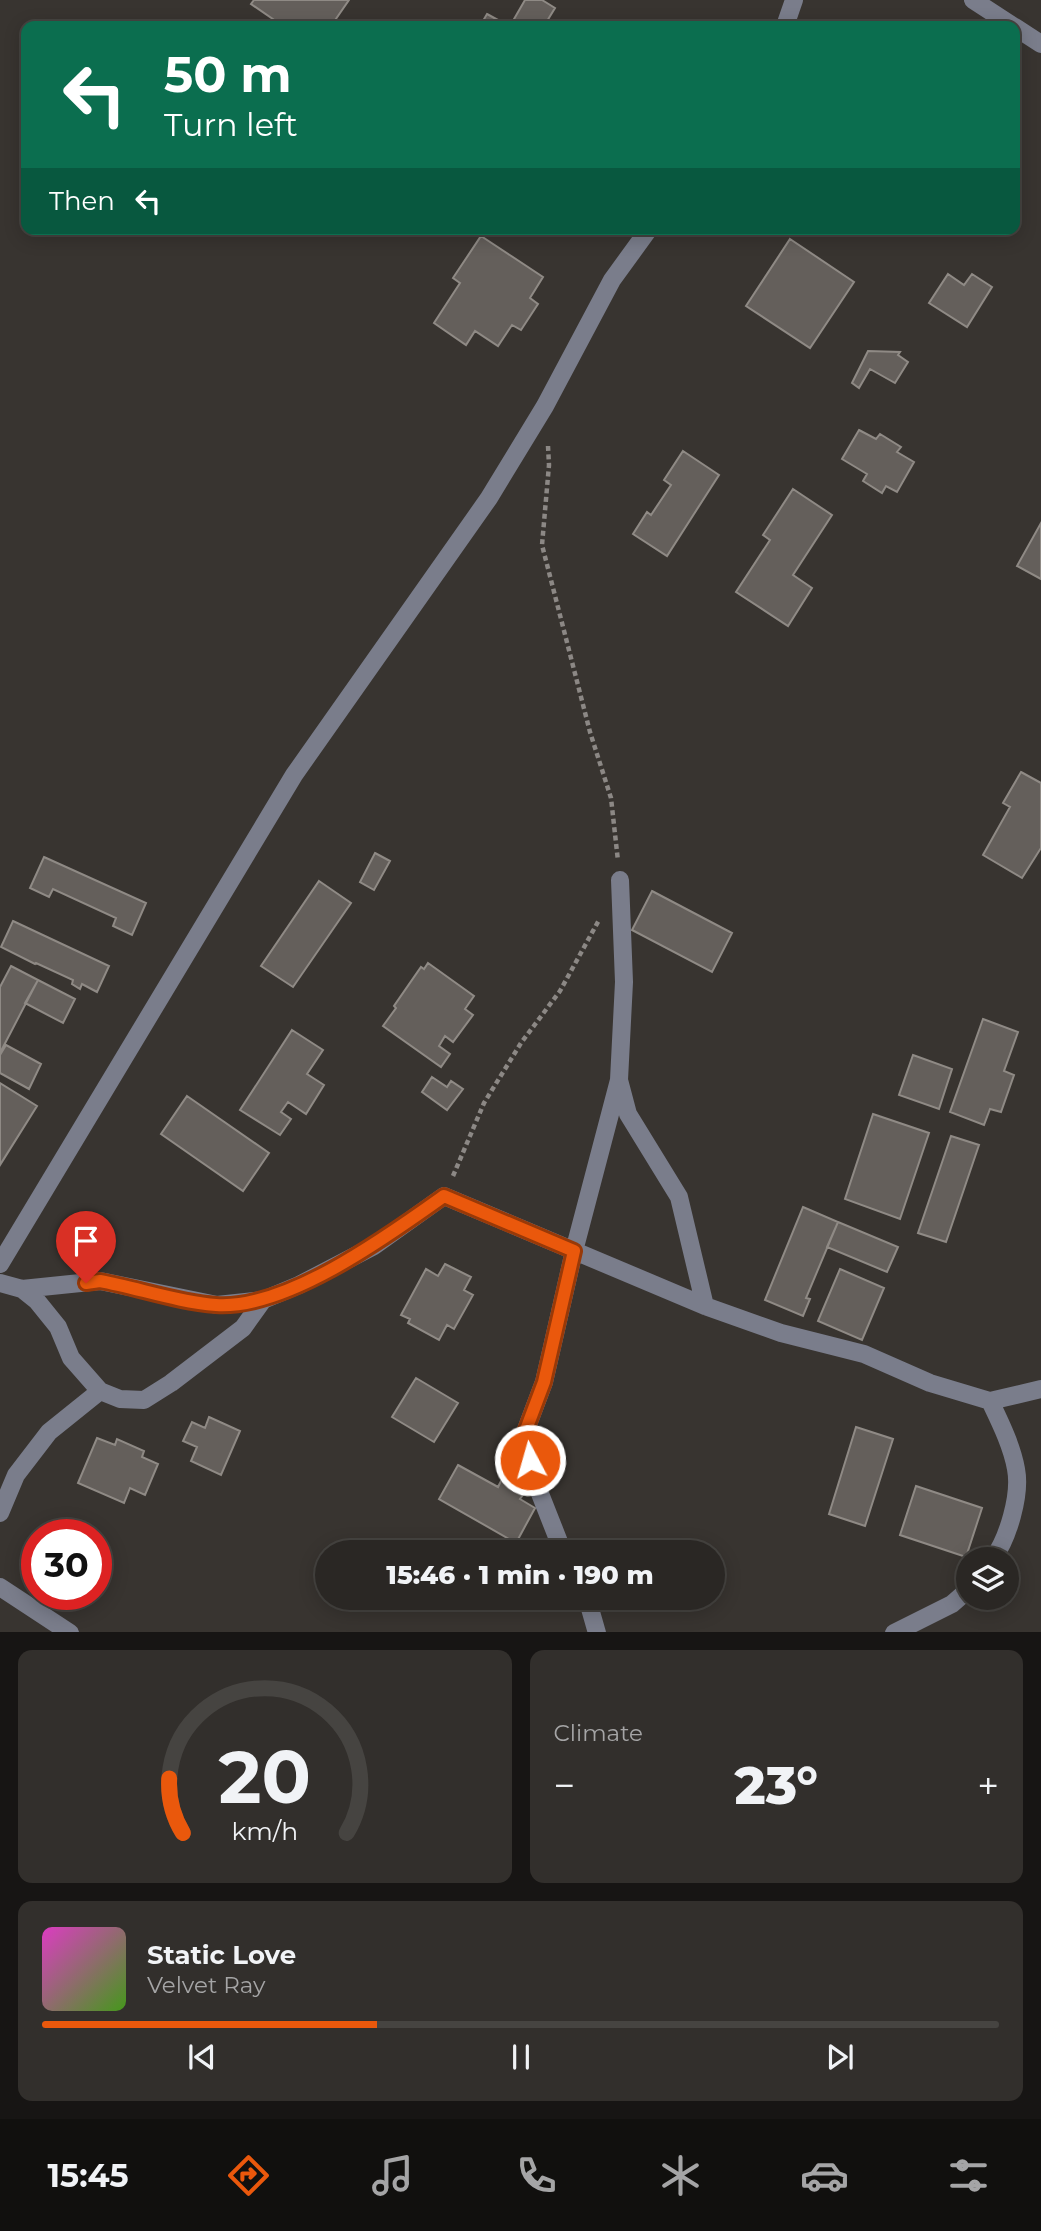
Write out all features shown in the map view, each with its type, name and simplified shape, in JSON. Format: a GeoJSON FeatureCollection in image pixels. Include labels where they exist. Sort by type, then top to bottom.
{"type":"FeatureCollection","features":[{"type":"Feature","properties":{"kind":"street"},"geometry":{"type":"LineString","coordinates":[[788,21],[794,0]]}},
{"type":"Feature","properties":{"kind":"street"},"geometry":{"type":"LineString","coordinates":[[973,0],[1005,21]]}},
{"type":"Feature","properties":{"kind":"street"},"geometry":{"type":"LineString","coordinates":[[1020,31],[1041,44]]}},
{"type":"Feature","properties":{"kind":"street"},"geometry":{"type":"LineString","coordinates":[[0,1264],[294,775],[489,498],[545,407],[612,280],[645,235]]}},
{"type":"Feature","properties":{"kind":"street"},"geometry":{"type":"LineString","coordinates":[[558,1540],[537,1486],[524,1435],[544,1382],[574,1251],[619,1080],[624,982],[620,880]]}},
{"type":"Feature","properties":{"kind":"street"},"geometry":{"type":"LineString","coordinates":[[619,1080],[628,1114],[679,1197],[705,1306]]}},
{"type":"Feature","properties":{"kind":"street"},"geometry":{"type":"LineString","coordinates":[[0,1283],[22,1289],[100,1281],[217,1305],[263,1300],[374,1246],[444,1196],[705,1306],[781,1333],[864,1354],[930,1383],[990,1401],[1041,1390]]}},
{"type":"Feature","properties":{"kind":"street"},"geometry":{"type":"LineString","coordinates":[[22,1289],[37,1301],[58,1327],[71,1358],[100,1391],[120,1399],[144,1400],[171,1383],[243,1328],[263,1300]]}},
{"type":"Feature","properties":{"kind":"street"},"geometry":{"type":"LineString","coordinates":[[0,1513],[16,1475],[48,1432],[100,1391]]}},
{"type":"Feature","properties":{"kind":"street"},"geometry":{"type":"LineString","coordinates":[[990,1401],[1017,1471],[1013,1516],[999,1547]]}},
{"type":"Feature","properties":{"kind":"street"},"geometry":{"type":"LineString","coordinates":[[0,1587],[68,1632]]}},
{"type":"Feature","properties":{"kind":"street"},"geometry":{"type":"LineString","coordinates":[[896,1632],[956,1600]]}},
{"type":"Feature","properties":{"kind":"street"},"geometry":{"type":"LineString","coordinates":[[590,1610],[597,1632]]}},
{"type":"Feature","properties":{"kind":"path"},"geometry":{"type":"LineString","coordinates":[[545,407],[549,465],[542,545],[590,732],[611,797],[620,880]]}},
{"type":"Feature","properties":{"kind":"path"},"geometry":{"type":"LineString","coordinates":[[444,1196],[484,1103],[521,1043],[559,991],[601,916]]}},
{"type":"Feature","properties":{"kind":"building"},"geometry":{"type":"Polygon","coordinates":[[[254,0],[349,0],[334,21],[276,21],[251,4],[254,0]]]}},
{"type":"Feature","properties":{"kind":"building"},"geometry":{"type":"Polygon","coordinates":[[[525,0],[542,0],[555,8],[547,21],[513,21],[525,0]]]}},
{"type":"Feature","properties":{"kind":"building"},"geometry":{"type":"Polygon","coordinates":[[[487,14],[500,21],[483,21],[487,14]]]}},
{"type":"Feature","properties":{"kind":"building"},"geometry":{"type":"Polygon","coordinates":[[[481,236],[543,277],[530,298],[538,304],[521,330],[512,325],[498,346],[475,331],[466,345],[434,323],[460,283],[453,278],[481,236]]]}},
{"type":"Feature","properties":{"kind":"building"},"geometry":{"type":"Polygon","coordinates":[[[790,239],[854,282],[810,348],[746,306],[790,239]]]}},
{"type":"Feature","properties":{"kind":"building"},"geometry":{"type":"Polygon","coordinates":[[[948,274],[964,285],[972,274],[992,287],[967,327],[929,303],[948,274]]]}},
{"type":"Feature","properties":{"kind":"building"},"geometry":{"type":"Polygon","coordinates":[[[868,351],[900,352],[898,355],[908,362],[895,383],[870,369],[859,388],[852,383],[868,351]]]}},
{"type":"Feature","properties":{"kind":"building"},"geometry":{"type":"Polygon","coordinates":[[[859,430],[876,439],[880,434],[901,447],[897,452],[914,462],[897,492],[886,486],[882,493],[863,481],[867,474],[842,459],[859,430]]]}},
{"type":"Feature","properties":{"kind":"building"},"geometry":{"type":"Polygon","coordinates":[[[683,451],[719,475],[667,556],[633,534],[647,512],[651,515],[671,485],[664,480],[683,451]]]}},
{"type":"Feature","properties":{"kind":"building"},"geometry":{"type":"Polygon","coordinates":[[[793,489],[832,515],[793,575],[812,588],[788,626],[736,592],[770,540],[763,535],[793,489]]]}},
{"type":"Feature","properties":{"kind":"building"},"geometry":{"type":"Polygon","coordinates":[[[1041,523],[1041,579],[1017,566],[1041,523]]]}},
{"type":"Feature","properties":{"kind":"building"},"geometry":{"type":"Polygon","coordinates":[[[1021,772],[1041,783],[1041,848],[1022,878],[983,855],[1010,807],[1003,803],[1021,772]]]}},
{"type":"Feature","properties":{"kind":"building"},"geometry":{"type":"Polygon","coordinates":[[[375,853],[390,861],[374,890],[360,882],[375,853]]]}},
{"type":"Feature","properties":{"kind":"building"},"geometry":{"type":"Polygon","coordinates":[[[44,857],[146,903],[132,935],[113,926],[116,918],[53,889],[49,897],[30,888],[44,857]]]}},
{"type":"Feature","properties":{"kind":"building"},"geometry":{"type":"Polygon","coordinates":[[[319,881],[351,903],[293,987],[261,966],[319,881]]]}},
{"type":"Feature","properties":{"kind":"building"},"geometry":{"type":"Polygon","coordinates":[[[652,891],[732,933],[712,972],[632,930],[652,891]]]}},
{"type":"Feature","properties":{"kind":"building"},"geometry":{"type":"Polygon","coordinates":[[[13,921],[109,966],[97,992],[82,984],[80,989],[72,984],[73,980],[1,947],[13,921]]]}},
{"type":"Feature","properties":{"kind":"building"},"geometry":{"type":"Polygon","coordinates":[[[428,963],[474,996],[465,1009],[473,1015],[453,1042],[445,1036],[439,1046],[450,1054],[441,1067],[383,1026],[421,967],[424,969],[428,963]]]}},
{"type":"Feature","properties":{"kind":"building"},"geometry":{"type":"Polygon","coordinates":[[[11,966],[38,980],[0,1053],[0,987],[11,966]]]}},
{"type":"Feature","properties":{"kind":"building"},"geometry":{"type":"Polygon","coordinates":[[[38,980],[75,999],[63,1023],[25,1003],[38,980]]]}},
{"type":"Feature","properties":{"kind":"building"},"geometry":{"type":"Polygon","coordinates":[[[983,1019],[1018,1032],[1004,1071],[1014,1075],[1001,1112],[990,1109],[984,1125],[950,1112],[983,1019]]]}},
{"type":"Feature","properties":{"kind":"building"},"geometry":{"type":"Polygon","coordinates":[[[292,1030],[323,1050],[307,1074],[324,1085],[306,1114],[288,1102],[281,1112],[291,1119],[280,1135],[240,1110],[292,1030]]]}},
{"type":"Feature","properties":{"kind":"building"},"geometry":{"type":"Polygon","coordinates":[[[6,1045],[41,1064],[29,1089],[0,1073],[0,1055],[6,1045]]]}},
{"type":"Feature","properties":{"kind":"building"},"geometry":{"type":"Polygon","coordinates":[[[913,1055],[952,1069],[939,1109],[899,1095],[913,1055]]]}},
{"type":"Feature","properties":{"kind":"building"},"geometry":{"type":"Polygon","coordinates":[[[432,1077],[447,1087],[451,1081],[463,1089],[447,1110],[422,1092],[432,1077]]]}},
{"type":"Feature","properties":{"kind":"building"},"geometry":{"type":"Polygon","coordinates":[[[0,1083],[37,1106],[0,1165],[0,1083]]]}},
{"type":"Feature","properties":{"kind":"building"},"geometry":{"type":"Polygon","coordinates":[[[187,1096],[269,1153],[243,1191],[161,1134],[187,1096]]]}},
{"type":"Feature","properties":{"kind":"building"},"geometry":{"type":"Polygon","coordinates":[[[873,1114],[929,1133],[900,1219],[845,1199],[873,1114]]]}},
{"type":"Feature","properties":{"kind":"building"},"geometry":{"type":"Polygon","coordinates":[[[951,1136],[979,1145],[946,1242],[918,1233],[951,1136]]]}},
{"type":"Feature","properties":{"kind":"building"},"geometry":{"type":"Polygon","coordinates":[[[803,1207],[838,1222],[806,1298],[810,1299],[803,1316],[765,1300],[803,1207]]]}},
{"type":"Feature","properties":{"kind":"building"},"geometry":{"type":"Polygon","coordinates":[[[838,1222],[898,1247],[887,1272],[827,1247],[838,1222]]]}},
{"type":"Feature","properties":{"kind":"building"},"geometry":{"type":"Polygon","coordinates":[[[445,1264],[471,1277],[464,1290],[473,1295],[454,1329],[447,1325],[439,1340],[408,1323],[410,1319],[401,1315],[426,1269],[438,1276],[445,1264]]]}},
{"type":"Feature","properties":{"kind":"building"},"geometry":{"type":"Polygon","coordinates":[[[840,1269],[884,1288],[862,1340],[818,1321],[840,1269]]]}},
{"type":"Feature","properties":{"kind":"building"},"geometry":{"type":"Polygon","coordinates":[[[416,1378],[458,1403],[434,1442],[392,1417],[416,1378]]]}},
{"type":"Feature","properties":{"kind":"building"},"geometry":{"type":"Polygon","coordinates":[[[209,1417],[240,1431],[221,1475],[191,1461],[197,1447],[183,1441],[192,1422],[205,1428],[209,1417]]]}},
{"type":"Feature","properties":{"kind":"building"},"geometry":{"type":"Polygon","coordinates":[[[856,1427],[893,1439],[865,1526],[829,1514],[856,1427]]]}},
{"type":"Feature","properties":{"kind":"building"},"geometry":{"type":"Polygon","coordinates":[[[97,1438],[115,1445],[117,1439],[144,1451],[142,1457],[158,1464],[145,1495],[130,1488],[124,1503],[78,1483],[97,1438]]]}},
{"type":"Feature","properties":{"kind":"building"},"geometry":{"type":"Polygon","coordinates":[[[458,1465],[498,1487],[502,1479],[525,1492],[520,1499],[535,1508],[518,1540],[511,1540],[439,1499],[458,1465]]]}},
{"type":"Feature","properties":{"kind":"building"},"geometry":{"type":"Polygon","coordinates":[[[916,1486],[982,1508],[969,1547],[956,1547],[956,1554],[900,1535],[916,1486]]]}},
{"type":"Feature","properties":{"kind":"route"},"geometry":{"type":"LineString","coordinates":[[86,1283],[100,1281],[217,1305],[263,1300],[374,1246],[444,1196],[574,1251],[544,1382],[524,1435],[530,1460]]}}]}
